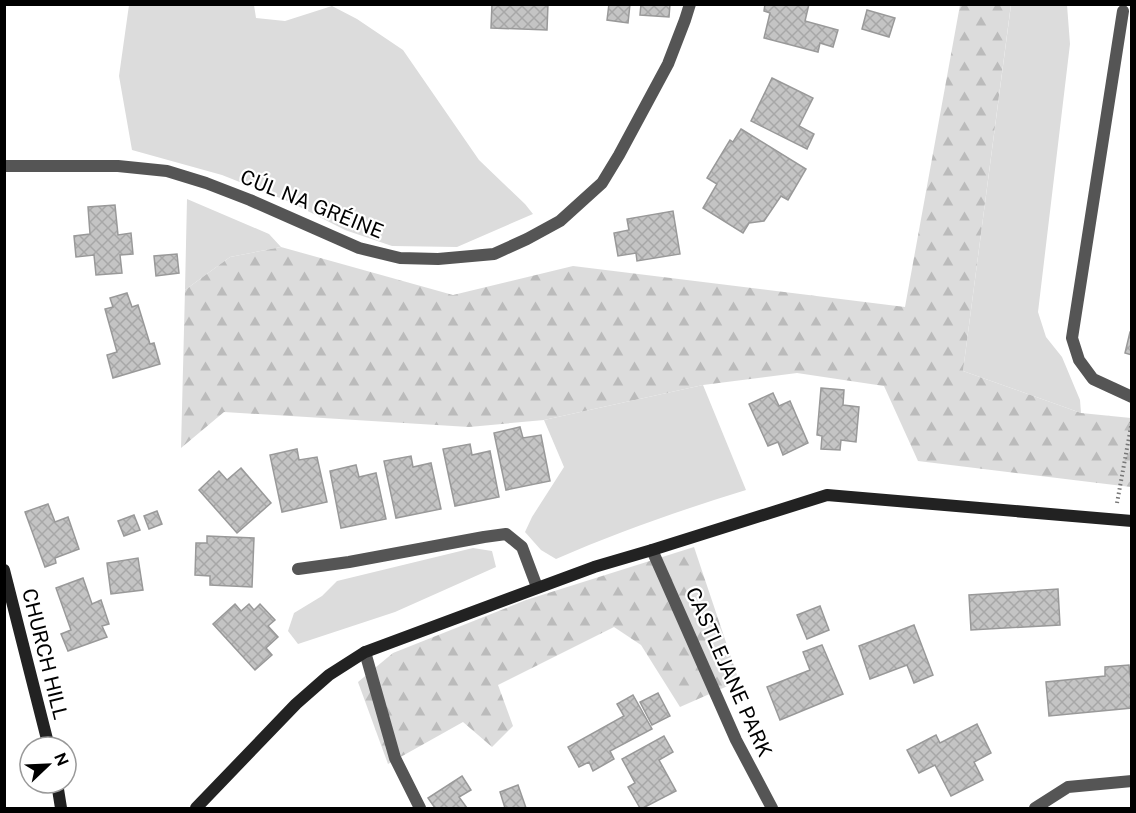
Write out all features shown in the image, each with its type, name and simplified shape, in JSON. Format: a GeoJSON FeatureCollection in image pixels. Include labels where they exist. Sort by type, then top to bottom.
{"type":"FeatureCollection","features":[{"type":"Feature","properties":{"kind":"street","name":"CÚL NA GRÉINE"},"geometry":{"type":"LineString","coordinates":[[4,166],[118,166],[166,171],[250,200],[358,248],[400,258],[438,259],[494,254],[560,221],[602,183],[620,155],[668,64],[690,4]]}},
{"type":"Feature","properties":{"kind":"street"},"geometry":{"type":"LineString","coordinates":[[1123,11],[1072,338],[1079,360],[1093,379],[1131,397]]}},
{"type":"Feature","properties":{"kind":"street"},"geometry":{"type":"LineString","coordinates":[[196,808],[296,704],[329,675],[365,652],[594,567],[827,495],[1131,521]]}},
{"type":"Feature","properties":{"kind":"street"},"geometry":{"type":"LineString","coordinates":[[298,569],[506,534],[522,547],[537,587]]}},
{"type":"Feature","properties":{"kind":"street","name":"CASTLEJANE PARK"},"geometry":{"type":"LineString","coordinates":[[652,550],[736,740],[772,808]]}},
{"type":"Feature","properties":{"kind":"street","name":"CHURCH HILL"},"geometry":{"type":"LineString","coordinates":[[4,570],[46,735]]}},
{"type":"Feature","properties":{"kind":"street"},"geometry":{"type":"LineString","coordinates":[[365,652],[395,758],[420,808]]}},
{"type":"Feature","properties":{"kind":"street"},"geometry":{"type":"LineString","coordinates":[[1035,808],[1068,787],[1131,781]]}},
{"type":"Feature","properties":{"kind":"path"},"geometry":{"type":"LineString","coordinates":[[1117,521],[1115,514],[1131,421]]}},
{"type":"Feature","properties":{"kind":"green space"},"geometry":{"type":"Polygon","coordinates":[[[1011,4],[963,371],[1081,413],[1131,418],[1131,487],[918,461],[884,386],[797,373],[703,385],[544,420],[469,427],[224,412],[181,448],[185,290],[230,257],[281,247],[453,295],[573,266],[905,307],[960,5],[1011,4]]]}},
{"type":"Feature","properties":{"kind":"green space"},"geometry":{"type":"Polygon","coordinates":[[[129,5],[254,5],[256,18],[285,21],[332,6],[357,19],[403,50],[479,160],[533,214],[457,247],[392,246],[345,230],[290,202],[222,175],[132,150],[119,76],[129,5]]]}},
{"type":"Feature","properties":{"kind":"green space"},"geometry":{"type":"Polygon","coordinates":[[[1011,5],[1067,5],[1070,44],[1038,312],[1046,337],[1062,357],[1080,400],[1081,413],[963,371],[1011,5]]]}},
{"type":"Feature","properties":{"kind":"green space"},"geometry":{"type":"Polygon","coordinates":[[[187,199],[269,234],[281,247],[230,257],[185,290],[187,199]]]}},
{"type":"Feature","properties":{"kind":"green space"},"geometry":{"type":"Polygon","coordinates":[[[703,385],[746,490],[650,522],[556,559],[541,550],[525,532],[564,467],[544,420],[703,385]]]}},
{"type":"Feature","properties":{"kind":"green space"},"geometry":{"type":"Polygon","coordinates":[[[694,547],[739,681],[680,707],[641,645],[614,627],[498,685],[513,726],[492,747],[463,722],[388,764],[358,682],[393,653],[526,600],[694,547]]]}},
{"type":"Feature","properties":{"kind":"green space"},"geometry":{"type":"Polygon","coordinates":[[[473,548],[492,551],[496,567],[395,612],[298,644],[288,631],[294,613],[322,596],[337,581],[473,548]]]}},
{"type":"Feature","properties":{"kind":"building"},"geometry":{"type":"Polygon","coordinates":[[[492,4],[548,4],[547,30],[491,28],[492,4]]]}},
{"type":"Feature","properties":{"kind":"building"},"geometry":{"type":"Polygon","coordinates":[[[609,4],[630,4],[628,23],[607,20],[609,4]]]}},
{"type":"Feature","properties":{"kind":"building"},"geometry":{"type":"Polygon","coordinates":[[[641,4],[670,4],[669,17],[640,15],[641,4]]]}},
{"type":"Feature","properties":{"kind":"building"},"geometry":{"type":"Polygon","coordinates":[[[765,4],[809,4],[805,21],[838,30],[833,47],[820,43],[818,52],[764,38],[770,13],[764,11],[765,4]]]}},
{"type":"Feature","properties":{"kind":"building"},"geometry":{"type":"Polygon","coordinates":[[[867,10],[895,18],[889,37],[862,29],[867,10]]]}},
{"type":"Feature","properties":{"kind":"building"},"geometry":{"type":"Polygon","coordinates":[[[772,78],[813,98],[799,126],[814,134],[807,149],[751,121],[772,78]]]}},
{"type":"Feature","properties":{"kind":"building"},"geometry":{"type":"Polygon","coordinates":[[[741,129],[806,169],[788,200],[781,196],[764,221],[749,223],[743,233],[703,208],[717,184],[707,178],[730,140],[733,142],[741,129]]]}},
{"type":"Feature","properties":{"kind":"building"},"geometry":{"type":"Polygon","coordinates":[[[115,205],[118,235],[131,233],[133,254],[120,255],[122,273],[96,275],[94,255],[76,257],[74,236],[90,234],[88,207],[115,205]]]}},
{"type":"Feature","properties":{"kind":"building"},"geometry":{"type":"Polygon","coordinates":[[[673,211],[680,254],[637,261],[636,253],[618,256],[614,233],[629,230],[627,219],[673,211]]]}},
{"type":"Feature","properties":{"kind":"building"},"geometry":{"type":"Polygon","coordinates":[[[177,254],[179,273],[156,276],[154,256],[177,254]]]}},
{"type":"Feature","properties":{"kind":"building"},"geometry":{"type":"Polygon","coordinates":[[[127,293],[132,307],[138,305],[150,344],[154,343],[160,364],[113,378],[107,355],[117,352],[105,309],[113,307],[110,298],[127,293]]]}},
{"type":"Feature","properties":{"kind":"building"},"geometry":{"type":"Polygon","coordinates":[[[1130,332],[1132,332],[1132,355],[1125,353],[1130,332]]]}},
{"type":"Feature","properties":{"kind":"building"},"geometry":{"type":"Polygon","coordinates":[[[821,388],[844,390],[843,405],[859,407],[856,442],[841,440],[840,450],[821,449],[822,436],[817,435],[821,388]]]}},
{"type":"Feature","properties":{"kind":"building"},"geometry":{"type":"Polygon","coordinates":[[[773,393],[779,406],[790,401],[808,443],[783,455],[778,442],[768,446],[749,404],[773,393]]]}},
{"type":"Feature","properties":{"kind":"building"},"geometry":{"type":"Polygon","coordinates":[[[520,427],[523,438],[541,435],[550,481],[506,490],[494,433],[520,427]]]}},
{"type":"Feature","properties":{"kind":"building"},"geometry":{"type":"Polygon","coordinates":[[[470,444],[472,455],[490,451],[499,497],[455,506],[443,449],[470,444]]]}},
{"type":"Feature","properties":{"kind":"building"},"geometry":{"type":"Polygon","coordinates":[[[297,449],[299,460],[317,457],[327,502],[282,512],[270,455],[297,449]]]}},
{"type":"Feature","properties":{"kind":"building"},"geometry":{"type":"Polygon","coordinates":[[[411,456],[413,467],[431,463],[441,509],[396,518],[384,461],[411,456]]]}},
{"type":"Feature","properties":{"kind":"building"},"geometry":{"type":"Polygon","coordinates":[[[356,465],[359,477],[376,473],[386,519],[341,528],[330,471],[356,465]]]}},
{"type":"Feature","properties":{"kind":"building"},"geometry":{"type":"Polygon","coordinates":[[[241,468],[271,503],[237,533],[199,490],[219,471],[227,480],[241,468]]]}},
{"type":"Feature","properties":{"kind":"building"},"geometry":{"type":"Polygon","coordinates":[[[48,504],[55,522],[68,517],[79,549],[55,558],[56,563],[45,567],[25,512],[48,504]]]}},
{"type":"Feature","properties":{"kind":"building"},"geometry":{"type":"Polygon","coordinates":[[[157,511],[162,524],[149,529],[144,516],[157,511]]]}},
{"type":"Feature","properties":{"kind":"building"},"geometry":{"type":"Polygon","coordinates":[[[134,515],[140,530],[124,536],[118,521],[134,515]]]}},
{"type":"Feature","properties":{"kind":"building"},"geometry":{"type":"Polygon","coordinates":[[[207,536],[254,538],[252,587],[210,585],[210,576],[195,575],[196,543],[207,543],[207,536]]]}},
{"type":"Feature","properties":{"kind":"building"},"geometry":{"type":"Polygon","coordinates":[[[138,558],[143,590],[111,594],[107,563],[138,558]]]}},
{"type":"Feature","properties":{"kind":"building"},"geometry":{"type":"Polygon","coordinates":[[[83,578],[92,604],[101,600],[109,624],[102,626],[107,637],[68,651],[61,634],[71,630],[56,588],[83,578]]]}},
{"type":"Feature","properties":{"kind":"building"},"geometry":{"type":"Polygon","coordinates":[[[1058,589],[1060,625],[971,630],[969,595],[1058,589]]]}},
{"type":"Feature","properties":{"kind":"building"},"geometry":{"type":"Polygon","coordinates":[[[235,604],[241,611],[249,604],[254,610],[260,604],[275,620],[268,626],[278,637],[266,648],[272,655],[255,670],[213,624],[235,604]]]}},
{"type":"Feature","properties":{"kind":"building"},"geometry":{"type":"Polygon","coordinates":[[[820,606],[829,630],[807,639],[797,615],[820,606]]]}},
{"type":"Feature","properties":{"kind":"building"},"geometry":{"type":"Polygon","coordinates":[[[914,625],[933,675],[914,683],[907,665],[870,679],[859,646],[914,625]]]}},
{"type":"Feature","properties":{"kind":"building"},"geometry":{"type":"Polygon","coordinates":[[[822,645],[843,694],[780,720],[767,687],[810,670],[803,652],[822,645]]]}},
{"type":"Feature","properties":{"kind":"building"},"geometry":{"type":"Polygon","coordinates":[[[1129,665],[1132,708],[1049,716],[1046,682],[1105,676],[1105,667],[1129,665]]]}},
{"type":"Feature","properties":{"kind":"building"},"geometry":{"type":"Polygon","coordinates":[[[658,693],[670,716],[652,725],[640,702],[658,693]]]}},
{"type":"Feature","properties":{"kind":"building"},"geometry":{"type":"Polygon","coordinates":[[[633,695],[652,729],[610,751],[614,759],[593,771],[589,762],[579,767],[568,747],[624,716],[617,704],[633,695]]]}},
{"type":"Feature","properties":{"kind":"building"},"geometry":{"type":"Polygon","coordinates":[[[977,724],[991,753],[974,762],[983,780],[951,796],[935,765],[919,773],[907,750],[936,735],[940,743],[977,724]]]}},
{"type":"Feature","properties":{"kind":"building"},"geometry":{"type":"Polygon","coordinates":[[[664,736],[673,752],[659,760],[676,791],[640,808],[628,787],[635,783],[622,759],[664,736]]]}},
{"type":"Feature","properties":{"kind":"building"},"geometry":{"type":"Polygon","coordinates":[[[462,776],[471,790],[459,797],[467,808],[435,808],[428,798],[462,776]]]}},
{"type":"Feature","properties":{"kind":"building"},"geometry":{"type":"Polygon","coordinates":[[[518,785],[526,808],[505,808],[500,792],[518,785]]]}}]}
